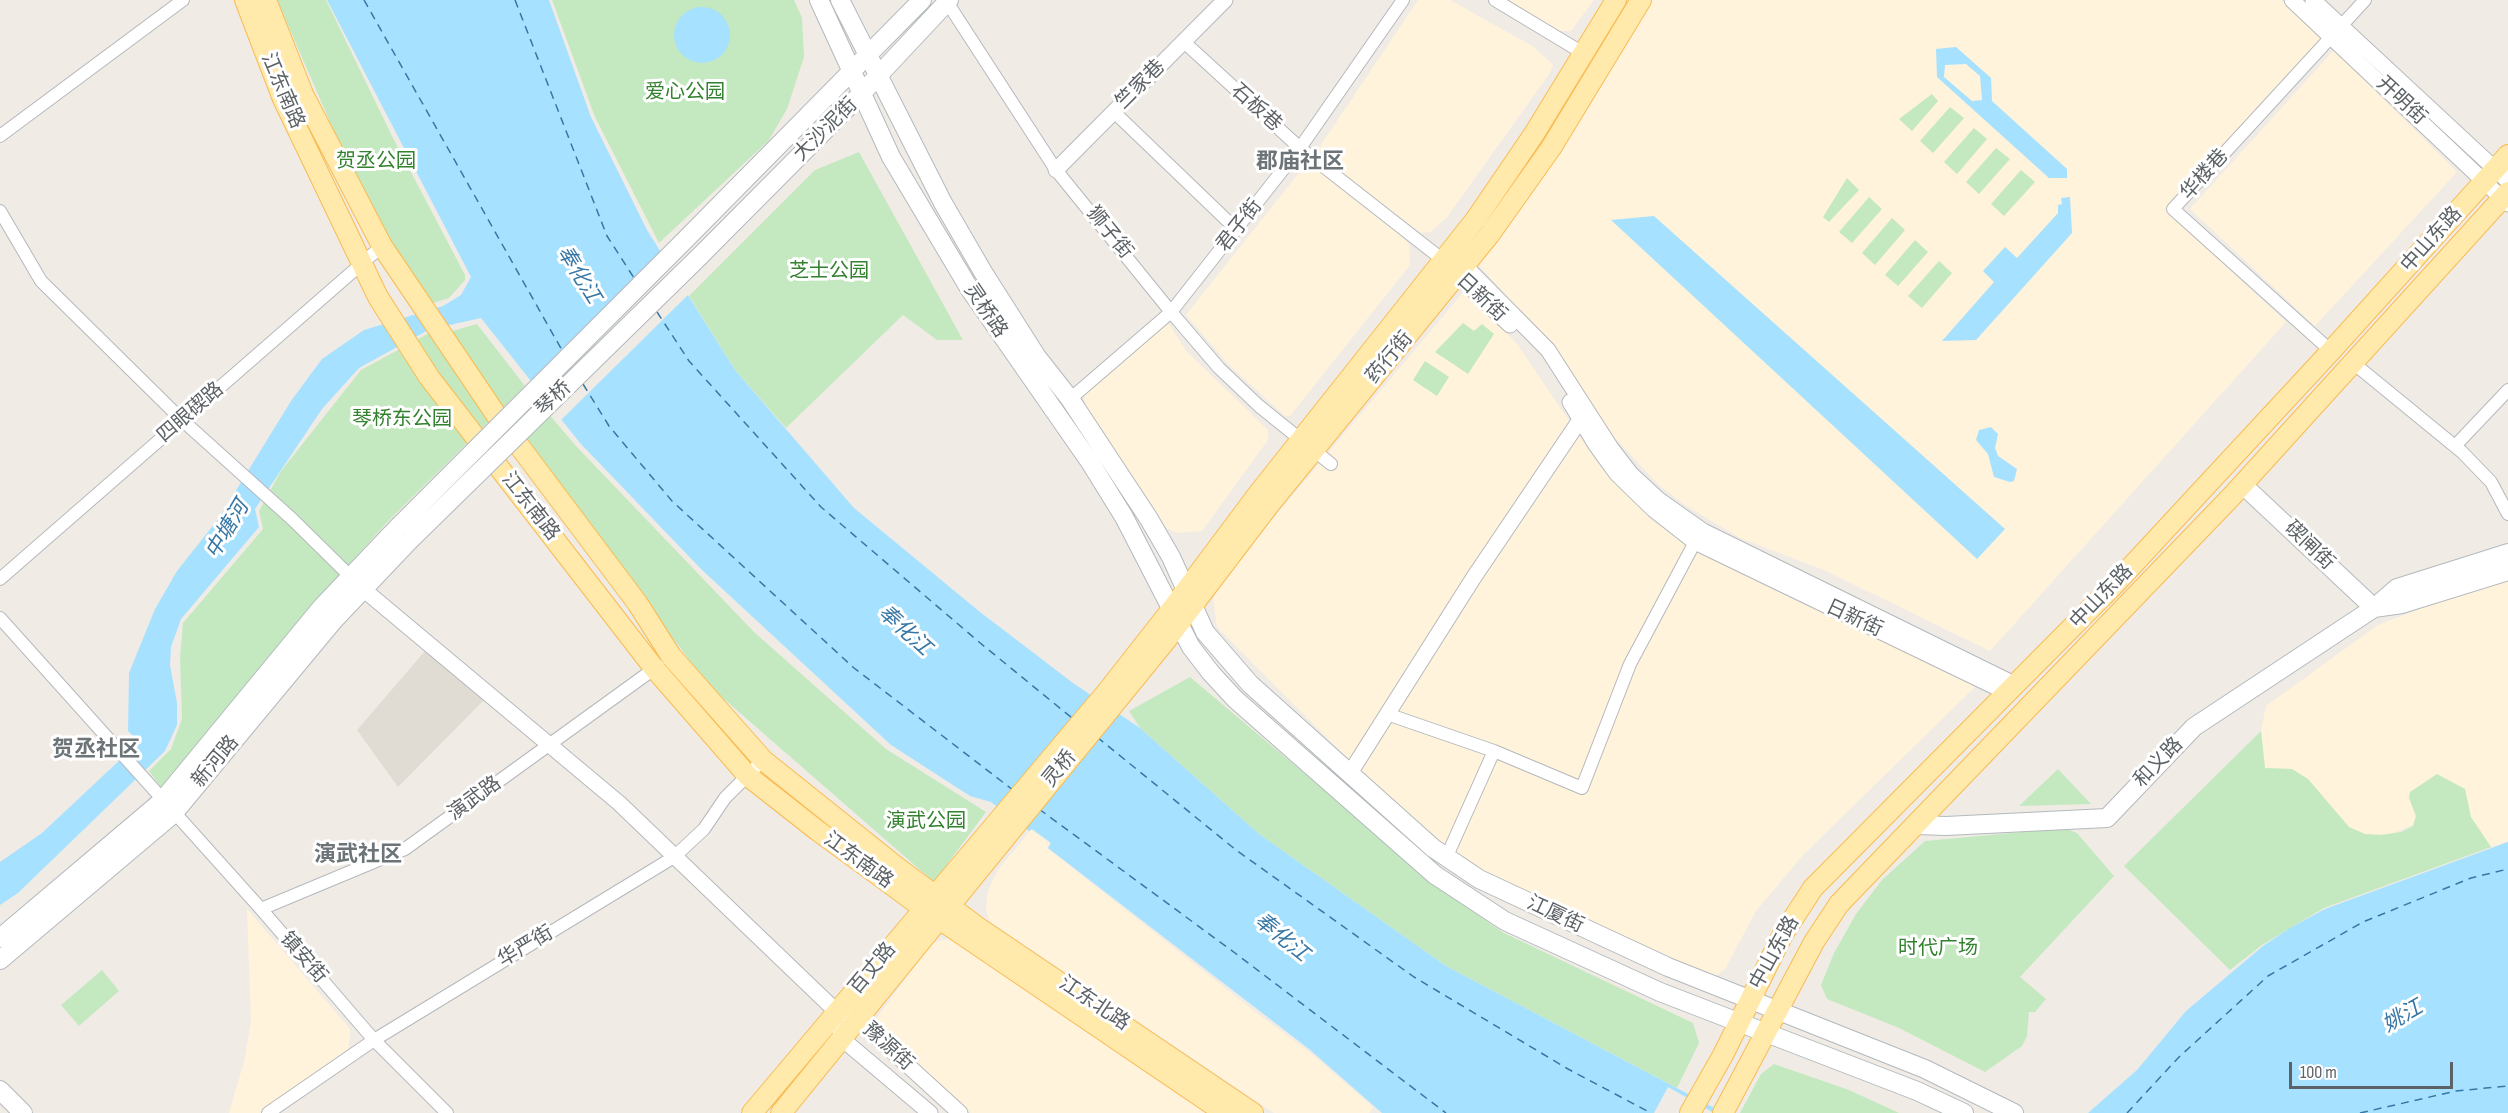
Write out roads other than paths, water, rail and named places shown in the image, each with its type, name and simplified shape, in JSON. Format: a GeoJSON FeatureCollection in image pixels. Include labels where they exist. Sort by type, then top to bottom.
{"type":"FeatureCollection","features":[{"type":"Feature","properties":{"kind":"main road","name":"江东南路"},"geometry":{"type":"LineString","coordinates":[[245,0],[283,99],[362,263],[389,313],[429,377],[654,668],[748,776],[936,907]]}},
{"type":"Feature","properties":{"kind":"main road","name":"江东南路"},"geometry":{"type":"LineString","coordinates":[[266,0],[303,94],[382,246],[499,419],[638,604],[671,656],[763,760],[936,907]]}},
{"type":"Feature","properties":{"kind":"main road","name":"灵桥路"},"geometry":{"type":"LineString","coordinates":[[819,0],[891,157],[969,288],[1090,462],[1124,517],[1176,616]]}},
{"type":"Feature","properties":{"kind":"main road","name":"灵桥路"},"geometry":{"type":"LineString","coordinates":[[840,0],[943,203],[983,272],[1037,357],[1070,399],[1149,519],[1171,557],[1189,598]]}},
{"type":"Feature","properties":{"kind":"main road","name":"大沙泥街"},"geometry":{"type":"LineString","coordinates":[[686,239],[922,0]]}},
{"type":"Feature","properties":{"kind":"main road","name":"药行街"},"geometry":{"type":"LineString","coordinates":[[1111,697],[1306,446],[1503,182],[1616,0]]}},
{"type":"Feature","properties":{"kind":"main road","name":"药行街"},"geometry":{"type":"LineString","coordinates":[[1306,446],[1461,271],[1519,196],[1641,0]]}},
{"type":"Feature","properties":{"kind":"main road","name":"大沙泥街"},"geometry":{"type":"LineString","coordinates":[[700,256],[861,94],[948,1]]}},
{"type":"Feature","properties":{"kind":"main road","name":"中山东路"},"geometry":{"type":"LineString","coordinates":[[1690,1113],[1723,1055],[1783,934],[1813,888],[2114,585],[2331,351],[2502,183]]}},
{"type":"Feature","properties":{"kind":"main road","name":"中山东路"},"geometry":{"type":"LineString","coordinates":[[1723,1113],[1814,942],[1839,904],[2243,485],[2352,362],[2502,183]]}},
{"type":"Feature","properties":{"kind":"main road","name":"琴桥"},"geometry":{"type":"LineString","coordinates":[[404,533],[686,239]]}},
{"type":"Feature","properties":{"kind":"main road","name":"琴桥"},"geometry":{"type":"LineString","coordinates":[[404,533],[700,256]]}},
{"type":"Feature","properties":{"kind":"main road","name":"碶闸街"},"geometry":{"type":"LineString","coordinates":[[2243,485],[2374,608]]}},
{"type":"Feature","properties":{"kind":"main road","name":"新河路"},"geometry":{"type":"LineString","coordinates":[[0,960],[168,807],[357,583],[404,533]]}},
{"type":"Feature","properties":{"kind":"main road","name":"和义路"},"geometry":{"type":"LineString","coordinates":[[1917,825],[2107,818],[2194,727],[2374,608],[2397,588],[2508,553]]}},
{"type":"Feature","properties":{"kind":"main road","name":"和义路"},"geometry":{"type":"LineString","coordinates":[[2374,608],[2402,604],[2508,571]]}},
{"type":"Feature","properties":{"kind":"main road","name":"江厦街"},"geometry":{"type":"LineString","coordinates":[[1189,598],[1204,630],[1225,659],[1446,858],[1479,879],[1668,967],[1925,1069],[2014,1113]]}},
{"type":"Feature","properties":{"kind":"main road","name":"江厦街"},"geometry":{"type":"LineString","coordinates":[[1176,616],[1200,660],[1235,699],[1455,890],[1505,921],[1549,943],[1660,992],[1917,1091],[1964,1113]]}},
{"type":"Feature","properties":{"kind":"main road","name":"灵桥"},"geometry":{"type":"LineString","coordinates":[[999,832],[1111,697]]}},
{"type":"Feature","properties":{"kind":"main road","name":"新河路"},"geometry":{"type":"LineString","coordinates":[[0,938],[168,807]]}},
{"type":"Feature","properties":{"kind":"main road","name":"百丈路"},"geometry":{"type":"LineString","coordinates":[[781,1113],[857,1019],[936,907],[955,872],[999,832]]}},
{"type":"Feature","properties":{"kind":"main road","name":"百丈路"},"geometry":{"type":"LineString","coordinates":[[752,1113],[837,1012],[936,907],[999,832]]}},
{"type":"Feature","properties":{"kind":"main road","name":"江东北路"},"geometry":{"type":"LineString","coordinates":[[936,907],[1226,1113]]}},
{"type":"Feature","properties":{"kind":"main road","name":"江东北路"},"geometry":{"type":"LineString","coordinates":[[936,907],[1253,1113]]}},
{"type":"Feature","properties":{"kind":"main road"},"geometry":{"type":"LineString","coordinates":[[0,1090],[23,1113]]}},
{"type":"Feature","properties":{"kind":"street"},"geometry":{"type":"LineString","coordinates":[[0,136],[183,0]]}},
{"type":"Feature","properties":{"kind":"street","name":"竺家巷"},"geometry":{"type":"LineString","coordinates":[[1056,170],[1225,0]]}},
{"type":"Feature","properties":{"kind":"street","name":"君子街"},"geometry":{"type":"LineString","coordinates":[[1070,399],[1171,312],[1300,148],[1402,0]]}},
{"type":"Feature","properties":{"kind":"street"},"geometry":{"type":"LineString","coordinates":[[1495,0],[1583,53]]}},
{"type":"Feature","properties":{"kind":"street","name":"开明街"},"geometry":{"type":"LineString","coordinates":[[2292,0],[2336,31],[2502,183]]}},
{"type":"Feature","properties":{"kind":"street","name":"开明街"},"geometry":{"type":"LineString","coordinates":[[2313,0],[2336,31]]}},
{"type":"Feature","properties":{"kind":"street"},"geometry":{"type":"LineString","coordinates":[[2336,31],[2366,0]]}},
{"type":"Feature","properties":{"kind":"street","name":"狮子街"},"geometry":{"type":"LineString","coordinates":[[948,1],[1056,170],[1171,312],[1219,368],[1306,446],[1330,464]]}},
{"type":"Feature","properties":{"kind":"street","name":"华楼巷"},"geometry":{"type":"LineString","coordinates":[[2331,351],[2173,209],[2336,31]]}},
{"type":"Feature","properties":{"kind":"street","name":"石板巷"},"geometry":{"type":"LineString","coordinates":[[1184,42],[1300,148],[1443,260]]}},
{"type":"Feature","properties":{"kind":"street"},"geometry":{"type":"LineString","coordinates":[[1114,112],[1237,230]]}},
{"type":"Feature","properties":{"kind":"street"},"geometry":{"type":"LineString","coordinates":[[0,211],[42,281],[182,420],[292,519],[357,583],[619,803],[837,1012]]}},
{"type":"Feature","properties":{"kind":"street","name":"四眼碶路"},"geometry":{"type":"LineString","coordinates":[[0,579],[382,246]]}},
{"type":"Feature","properties":{"kind":"street","name":"日新街"},"geometry":{"type":"LineString","coordinates":[[1443,260],[1461,271],[1548,350],[1611,448],[1631,474],[1659,500],[1702,531],[2012,689]]}},
{"type":"Feature","properties":{"kind":"street","name":"日新街"},"geometry":{"type":"LineString","coordinates":[[1461,271],[1541,357],[1604,458],[1623,481],[1653,509],[1695,542],[2012,689]]}},
{"type":"Feature","properties":{"kind":"street"},"geometry":{"type":"LineString","coordinates":[[2352,362],[2455,446],[2491,482],[2508,514]]}},
{"type":"Feature","properties":{"kind":"street"},"geometry":{"type":"LineString","coordinates":[[2455,446],[2508,390]]}},
{"type":"Feature","properties":{"kind":"street"},"geometry":{"type":"LineString","coordinates":[[1350,773],[1474,577],[1580,420]]}},
{"type":"Feature","properties":{"kind":"street"},"geometry":{"type":"LineString","coordinates":[[1386,714],[1494,751],[1582,788],[1630,664],[1695,542]]}},
{"type":"Feature","properties":{"kind":"street","name":"镇安街"},"geometry":{"type":"LineString","coordinates":[[0,618],[261,909],[374,1040],[447,1113]]}},
{"type":"Feature","properties":{"kind":"street","name":"演武路"},"geometry":{"type":"LineString","coordinates":[[261,909],[405,849],[671,656]]}},
{"type":"Feature","properties":{"kind":"street"},"geometry":{"type":"LineString","coordinates":[[1446,858],[1494,751]]}},
{"type":"Feature","properties":{"kind":"street","name":"华严街"},"geometry":{"type":"LineString","coordinates":[[268,1113],[374,1040],[674,857],[704,830],[725,798],[763,760]]}},
{"type":"Feature","properties":{"kind":"street","name":"豫源街"},"geometry":{"type":"LineString","coordinates":[[930,1113],[841,1038],[837,1012],[857,1019],[960,1113]]}},
{"type":"Feature","properties":{"kind":"water"},"geometry":{"type":"Polygon","coordinates":[[[327,0],[549,0],[591,117],[647,230],[735,370],[854,508],[980,612],[1073,683],[1140,728],[1259,834],[1446,966],[1724,1113],[1382,1113],[1309,1049],[1048,848],[1051,843],[1032,829],[1029,831],[991,802],[970,796],[891,745],[702,570],[580,443],[481,318],[450,325],[441,323],[359,368],[322,409],[255,509],[259,527],[181,619],[171,647],[170,665],[177,703],[177,725],[165,751],[18,893],[0,905],[0,862],[42,833],[139,742],[128,731],[129,673],[155,609],[177,571],[219,518],[291,401],[322,359],[364,330],[443,306],[461,295],[471,277],[327,0]]]}},
{"type":"Feature","properties":{"kind":"water"},"geometry":{"type":"Polygon","coordinates":[[[702,7],[713,9],[722,15],[728,24],[730,35],[728,46],[722,55],[713,61],[702,63],[691,61],[682,55],[676,46],[674,35],[676,24],[682,15],[691,9],[702,7]]]}},
{"type":"Feature","properties":{"kind":"water"},"geometry":{"type":"Polygon","coordinates":[[[1956,47],[1991,78],[1992,101],[2067,169],[2067,178],[2049,178],[1937,77],[1936,49],[1956,47]],[[1966,64],[1945,65],[1944,77],[1972,101],[1982,100],[1980,76],[1966,64]]]}},
{"type":"Feature","properties":{"kind":"water"},"geometry":{"type":"Polygon","coordinates":[[[2070,197],[2072,233],[1976,340],[1942,341],[1994,282],[1983,271],[2005,247],[2017,258],[2058,213],[2058,205],[2062,204],[2061,198],[2070,197]]]}},
{"type":"Feature","properties":{"kind":"water"},"geometry":{"type":"Polygon","coordinates":[[[1654,216],[2005,529],[1977,559],[1611,220],[1654,216]]]}},
{"type":"Feature","properties":{"kind":"water"},"geometry":{"type":"Polygon","coordinates":[[[1991,427],[1998,434],[1995,448],[1998,456],[2017,469],[2014,481],[1994,477],[1988,454],[1976,440],[1979,430],[1991,427]]]}},
{"type":"Feature","properties":{"kind":"water","name":"姚江"},"geometry":{"type":"Polygon","coordinates":[[[2508,842],[2508,1113],[2088,1113],[2137,1070],[2186,1011],[2263,946],[2290,928],[2325,909],[2508,842]]]}},
{"type":"Feature","properties":{"kind":"district","name":"郡庙社区"},"geometry":{"type":"Point","coordinates":[1300,162]}},
{"type":"Feature","properties":{"kind":"district","name":"贺丞社区"},"geometry":{"type":"Point","coordinates":[96,750]}},
{"type":"Feature","properties":{"kind":"district","name":"演武社区"},"geometry":{"type":"Point","coordinates":[358,855]}},
{"type":"Feature","properties":{"kind":"park label","name":"爱心公园"},"geometry":{"type":"Point","coordinates":[685,93]}},
{"type":"Feature","properties":{"kind":"park label","name":"贺丞公园"},"geometry":{"type":"Point","coordinates":[376,162]}},
{"type":"Feature","properties":{"kind":"park label","name":"芝士公园"},"geometry":{"type":"Point","coordinates":[829,272]}},
{"type":"Feature","properties":{"kind":"park label","name":"琴桥东公园"},"geometry":{"type":"Point","coordinates":[402,420]}},
{"type":"Feature","properties":{"kind":"park label","name":"演武公园"},"geometry":{"type":"Point","coordinates":[926,822]}},
{"type":"Feature","properties":{"kind":"park label","name":"时代广场"},"geometry":{"type":"Point","coordinates":[1938,949]}},
{"type":"Feature","properties":{"kind":"water label","name":"奉化江"},"geometry":{"type":"Point","coordinates":[578,275]}},
{"type":"Feature","properties":{"kind":"water label","name":"中塘河"},"geometry":{"type":"Point","coordinates":[228,530]}},
{"type":"Feature","properties":{"kind":"water label","name":"奉化江"},"geometry":{"type":"Point","coordinates":[904,631]}},
{"type":"Feature","properties":{"kind":"water label","name":"奉化江"},"geometry":{"type":"Point","coordinates":[1281,938]}}]}
